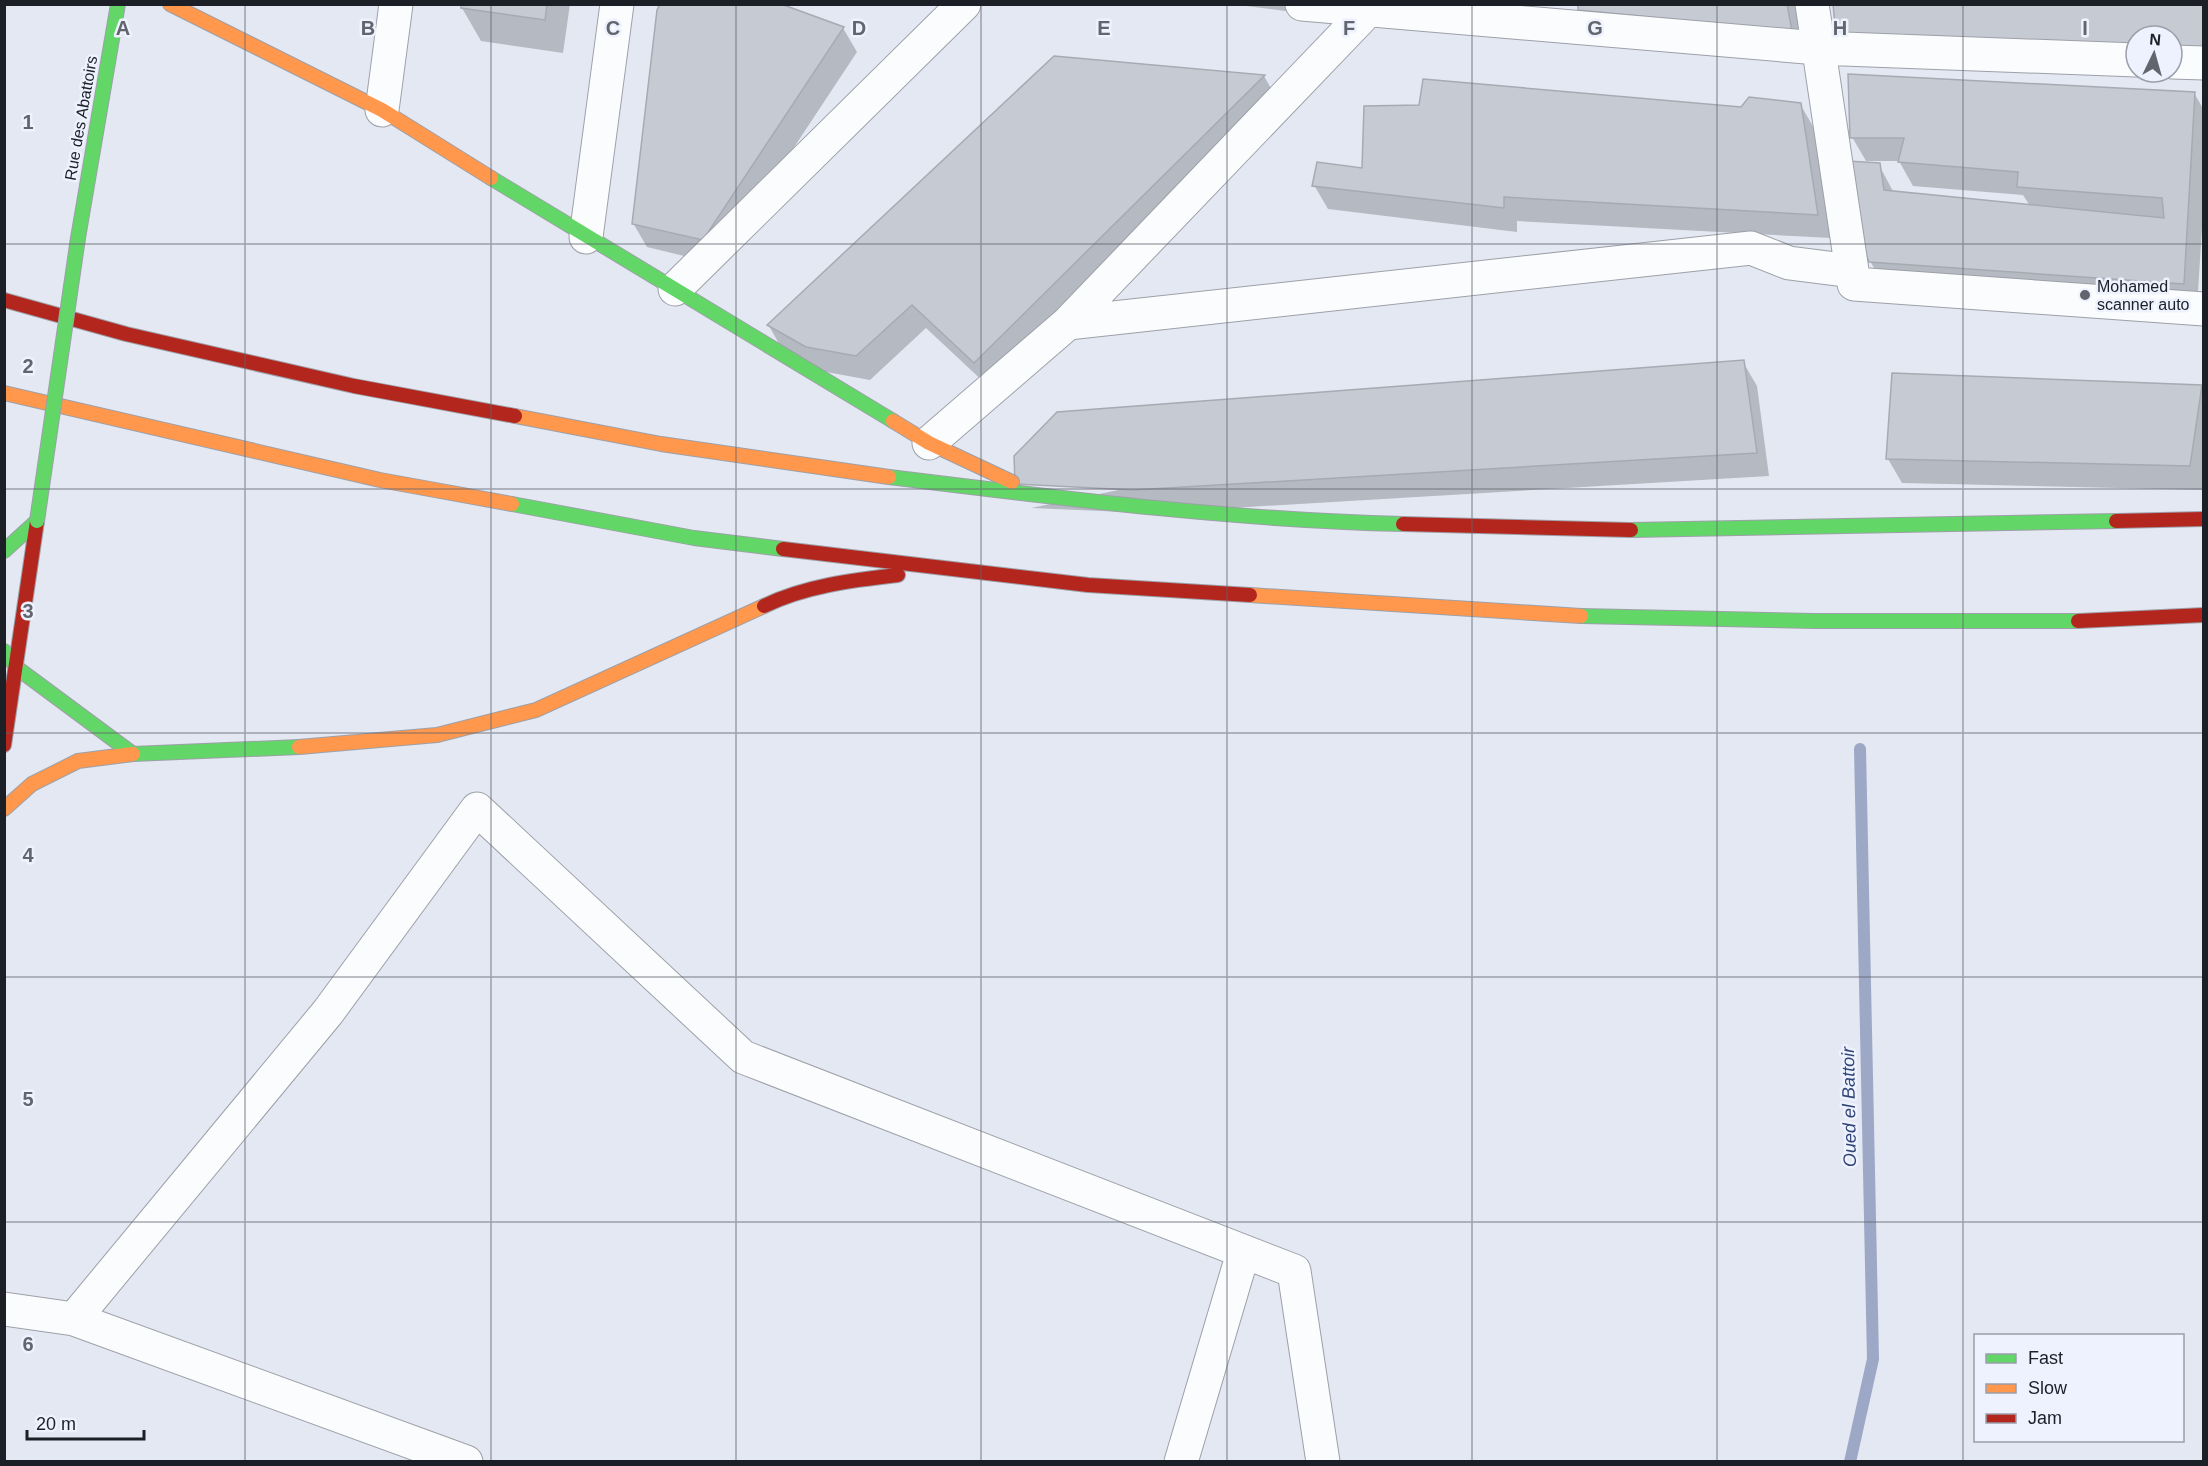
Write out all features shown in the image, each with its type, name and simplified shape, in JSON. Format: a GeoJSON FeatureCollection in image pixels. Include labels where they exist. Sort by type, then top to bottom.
{"type":"FeatureCollection","features":[{"type":"Feature","properties":{"kind":"main road","name":"Rue des Abattoirs"},"geometry":{"type":"LineString","coordinates":[[4,745],[78,238],[118,4]]}},
{"type":"Feature","properties":{"kind":"main road"},"geometry":{"type":"LineString","coordinates":[[170,4],[382,110],[586,237],[928,443],[1038,495]]}},
{"type":"Feature","properties":{"kind":"main road"},"geometry":{"type":"LineString","coordinates":[[4,300],[126,333],[388,393],[661,444],[887,477],[1038,495],[1314,522],[1631,530],[2199,519]]}},
{"type":"Feature","properties":{"kind":"main road"},"geometry":{"type":"LineString","coordinates":[[4,393],[403,485],[694,538],[1088,585],[1554,615],[1814,621],[2073,621],[2203,615]]}},
{"type":"Feature","properties":{"kind":"main road"},"geometry":{"type":"LineString","coordinates":[[4,551],[37,521]]}},
{"type":"Feature","properties":{"kind":"main road"},"geometry":{"type":"LineString","coordinates":[[4,809],[32,784],[78,761],[133,754],[310,746],[437,735],[536,710],[786,595],[861,579],[953,568]]}},
{"type":"Feature","properties":{"kind":"main road"},"geometry":{"type":"LineString","coordinates":[[4,651],[16,668],[133,754]]}},
{"type":"Feature","properties":{"kind":"street"},"geometry":{"type":"LineString","coordinates":[[382,110],[396,4]]}},
{"type":"Feature","properties":{"kind":"street"},"geometry":{"type":"LineString","coordinates":[[586,237],[617,4]]}},
{"type":"Feature","properties":{"kind":"street"},"geometry":{"type":"LineString","coordinates":[[675,289],[964,4]]}},
{"type":"Feature","properties":{"kind":"street"},"geometry":{"type":"LineString","coordinates":[[1302,4],[1371,8],[1818,48],[2124,60]]}},
{"type":"Feature","properties":{"kind":"street"},"geometry":{"type":"LineString","coordinates":[[1812,4],[1854,284],[2204,309]]}},
{"type":"Feature","properties":{"kind":"street"},"geometry":{"type":"LineString","coordinates":[[928,443],[1068,323],[1371,8]]}},
{"type":"Feature","properties":{"kind":"street"},"geometry":{"type":"LineString","coordinates":[[2184,62],[2204,63]]}},
{"type":"Feature","properties":{"kind":"street"},"geometry":{"type":"LineString","coordinates":[[1068,323],[1751,248],[1789,263],[1852,271]]}},
{"type":"Feature","properties":{"kind":"street"},"geometry":{"type":"LineString","coordinates":[[74,1319],[328,1012],[477,809],[742,1057],[1294,1271],[1323,1461]]}},
{"type":"Feature","properties":{"kind":"street"},"geometry":{"type":"LineString","coordinates":[[1181,1461],[1244,1253]]}},
{"type":"Feature","properties":{"kind":"street"},"geometry":{"type":"LineString","coordinates":[[4,1309],[74,1319],[466,1461]]}},
{"type":"Feature","properties":{"kind":"building"},"geometry":{"type":"Polygon","coordinates":[[[461,4],[547,4],[545,20],[461,8],[461,4]]]}},
{"type":"Feature","properties":{"kind":"building"},"geometry":{"type":"Polygon","coordinates":[[[660,4],[781,4],[844,27],[703,240],[632,224],[657,10],[660,4]]]}},
{"type":"Feature","properties":{"kind":"building"},"geometry":{"type":"Polygon","coordinates":[[[1578,4],[1787,4],[1792,31],[1578,10],[1578,4]]]}},
{"type":"Feature","properties":{"kind":"building"},"geometry":{"type":"Polygon","coordinates":[[[1833,4],[2204,4],[2204,51],[2184,50],[2184,24],[2124,24],[2124,49],[1836,37],[1833,4]]]}},
{"type":"Feature","properties":{"kind":"building"},"geometry":{"type":"Polygon","coordinates":[[[1054,56],[1265,75],[974,363],[912,305],[856,356],[806,347],[767,325],[1054,56]]]}},
{"type":"Feature","properties":{"kind":"building"},"geometry":{"type":"Polygon","coordinates":[[[1848,74],[2195,92],[2184,284],[1869,262],[1856,230],[1848,161],[1880,163],[1884,190],[2164,218],[2162,198],[2017,187],[2018,172],[1898,162],[1904,138],[1850,138],[1848,74]]]}},
{"type":"Feature","properties":{"kind":"building"},"geometry":{"type":"Polygon","coordinates":[[[1423,79],[1741,107],[1749,97],[1801,103],[1818,215],[1504,197],[1504,208],[1312,186],[1317,162],[1362,168],[1364,106],[1419,105],[1423,79]]]}},
{"type":"Feature","properties":{"kind":"building"},"geometry":{"type":"Polygon","coordinates":[[[1744,360],[1757,453],[1133,490],[1015,484],[1014,456],[1057,412],[1744,360]]]}},
{"type":"Feature","properties":{"kind":"building"},"geometry":{"type":"Polygon","coordinates":[[[1892,373],[2202,385],[2190,466],[1886,459],[1892,373]]]}},
{"type":"Feature","properties":{"kind":"waterway","name":"Oued el Battoir"},"geometry":{"type":"LineString","coordinates":[[1850,1462],[1873,1359],[1860,749]]}},
{"type":"Feature","properties":{"kind":"traffic: fast"},"geometry":{"type":"LineString","coordinates":[[78,238],[118,4]]}},
{"type":"Feature","properties":{"kind":"traffic: fast"},"geometry":{"type":"LineString","coordinates":[[491,178],[893,421]]}},
{"type":"Feature","properties":{"kind":"traffic: fast"},"geometry":{"type":"LineString","coordinates":[[37,521],[78,238]]}},
{"type":"Feature","properties":{"kind":"traffic: fast"},"geometry":{"type":"LineString","coordinates":[[889,477],[1210,513],[1403,524]]}},
{"type":"Feature","properties":{"kind":"traffic: fast"},"geometry":{"type":"LineString","coordinates":[[512,504],[694,538],[783,549]]}},
{"type":"Feature","properties":{"kind":"traffic: fast"},"geometry":{"type":"LineString","coordinates":[[4,551],[37,521]]}},
{"type":"Feature","properties":{"kind":"traffic: fast"},"geometry":{"type":"LineString","coordinates":[[1631,530],[2116,521]]}},
{"type":"Feature","properties":{"kind":"traffic: fast"},"geometry":{"type":"LineString","coordinates":[[1581,616],[1814,621],[2078,621]]}},
{"type":"Feature","properties":{"kind":"traffic: fast"},"geometry":{"type":"LineString","coordinates":[[4,651],[17,668],[133,754],[299,747]]}},
{"type":"Feature","properties":{"kind":"traffic: slow"},"geometry":{"type":"LineString","coordinates":[[170,4],[382,110],[491,178]]}},
{"type":"Feature","properties":{"kind":"traffic: slow"},"geometry":{"type":"LineString","coordinates":[[4,393],[380,480],[512,504]]}},
{"type":"Feature","properties":{"kind":"traffic: slow"},"geometry":{"type":"LineString","coordinates":[[515,416],[661,444],[889,477]]}},
{"type":"Feature","properties":{"kind":"traffic: slow"},"geometry":{"type":"LineString","coordinates":[[893,421],[929,443],[1012,482]]}},
{"type":"Feature","properties":{"kind":"traffic: slow"},"geometry":{"type":"LineString","coordinates":[[1250,595],[1581,616]]}},
{"type":"Feature","properties":{"kind":"traffic: slow"},"geometry":{"type":"LineString","coordinates":[[299,747],[437,735],[536,710],[764,606]]}},
{"type":"Feature","properties":{"kind":"traffic: slow"},"geometry":{"type":"LineString","coordinates":[[4,809],[32,784],[78,761],[133,754]]}},
{"type":"Feature","properties":{"kind":"traffic: jam"},"geometry":{"type":"LineString","coordinates":[[4,300],[126,334],[354,386],[515,416]]}},
{"type":"Feature","properties":{"kind":"traffic: jam"},"geometry":{"type":"LineString","coordinates":[[2116,521],[2204,519]]}},
{"type":"Feature","properties":{"kind":"traffic: jam"},"geometry":{"type":"LineString","coordinates":[[4,745],[37,521]]}},
{"type":"Feature","properties":{"kind":"traffic: jam"},"geometry":{"type":"LineString","coordinates":[[1403,524],[1631,530]]}},
{"type":"Feature","properties":{"kind":"traffic: jam"},"geometry":{"type":"LineString","coordinates":[[783,549],[1088,585],[1250,595]]}},
{"type":"Feature","properties":{"kind":"traffic: jam"},"geometry":{"type":"LineString","coordinates":[[764,606],[813,589],[898,575]]}},
{"type":"Feature","properties":{"kind":"traffic: jam"},"geometry":{"type":"LineString","coordinates":[[2078,621],[2204,615]]}},
{"type":"Feature","properties":{"kind":"place","name":"Mohamed scanner auto"},"geometry":{"type":"Point","coordinates":[2085,295]}}]}
